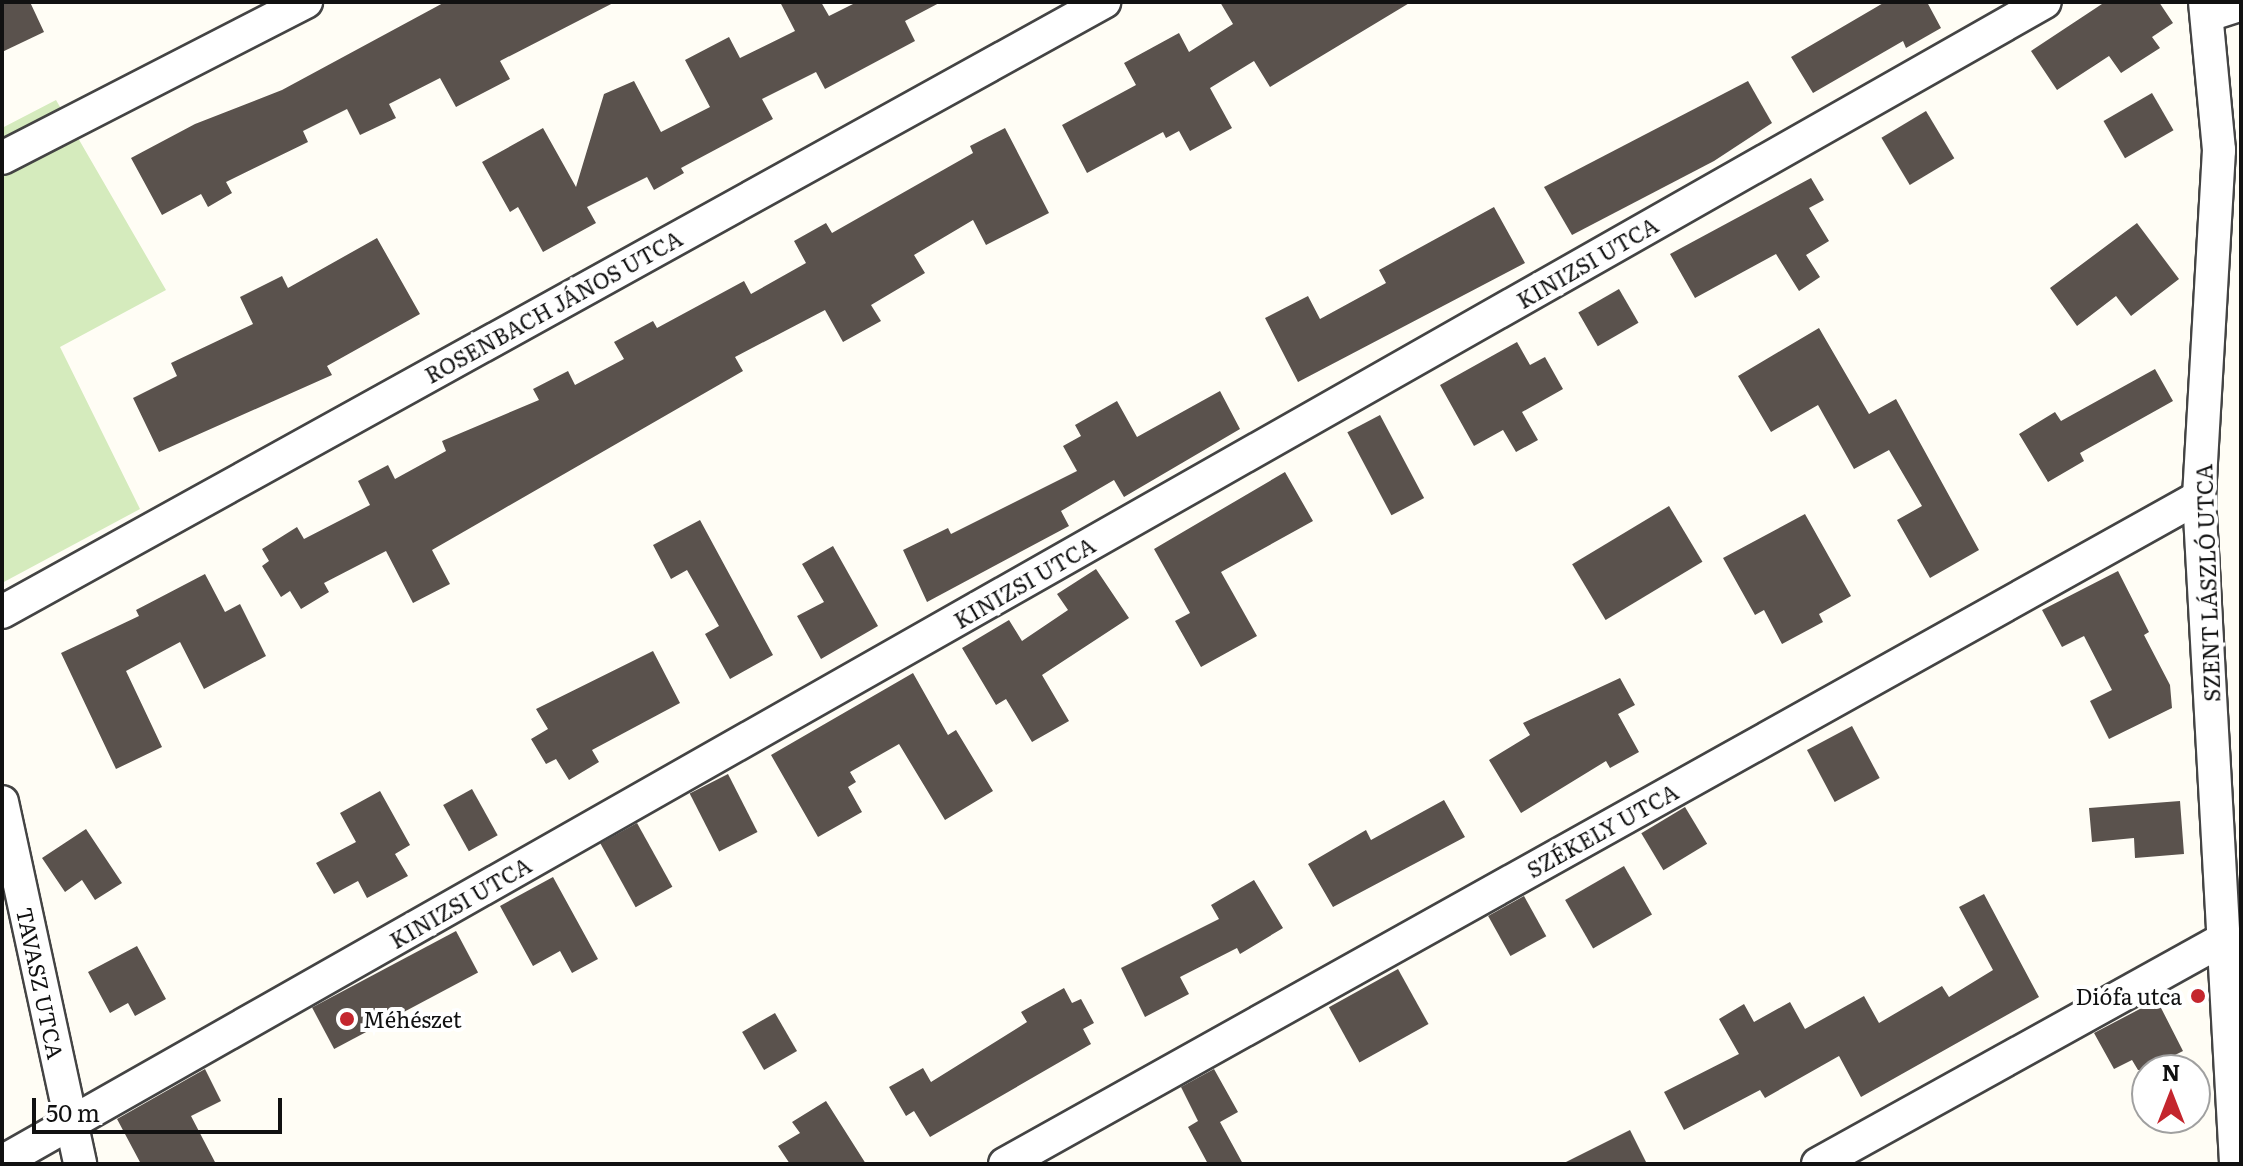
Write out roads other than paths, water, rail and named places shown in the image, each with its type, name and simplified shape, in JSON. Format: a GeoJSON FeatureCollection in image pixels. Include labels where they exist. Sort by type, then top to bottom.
{"type":"FeatureCollection","features":[{"type":"Feature","properties":{"kind":"street"},"geometry":{"type":"LineString","coordinates":[[2,158],[306,2]]}},
{"type":"Feature","properties":{"kind":"street","name":"ROSENBACH JÁNOS UTCA"},"geometry":{"type":"LineString","coordinates":[[2,612],[1104,2]]}},
{"type":"Feature","properties":{"kind":"street","name":"KINIZSI UTCA"},"geometry":{"type":"LineString","coordinates":[[2,1162],[2045,2]]}},
{"type":"Feature","properties":{"kind":"street"},"geometry":{"type":"LineString","coordinates":[[2207,8],[2241,4]]}},
{"type":"Feature","properties":{"kind":"street","name":"SZENT LÁSZLÓ UTCA"},"geometry":{"type":"LineString","coordinates":[[2207,8],[2219,150],[2199,497],[2236,1164]]}},
{"type":"Feature","properties":{"kind":"street","name":"SZÉKELY UTCA"},"geometry":{"type":"LineString","coordinates":[[1005,1164],[2199,497]]}},
{"type":"Feature","properties":{"kind":"street","name":"TAVASZ UTCA"},"geometry":{"type":"LineString","coordinates":[[2,802],[80,1164]]}},
{"type":"Feature","properties":{"kind":"street"},"geometry":{"type":"LineString","coordinates":[[1818,1164],[2225,938]]}},
{"type":"Feature","properties":{"kind":"place","name":"Diófa utca"},"geometry":{"type":"Point","coordinates":[2198,996]}},
{"type":"Feature","properties":{"kind":"place","name":"Méhészet"},"geometry":{"type":"Point","coordinates":[347,1019]}}]}
